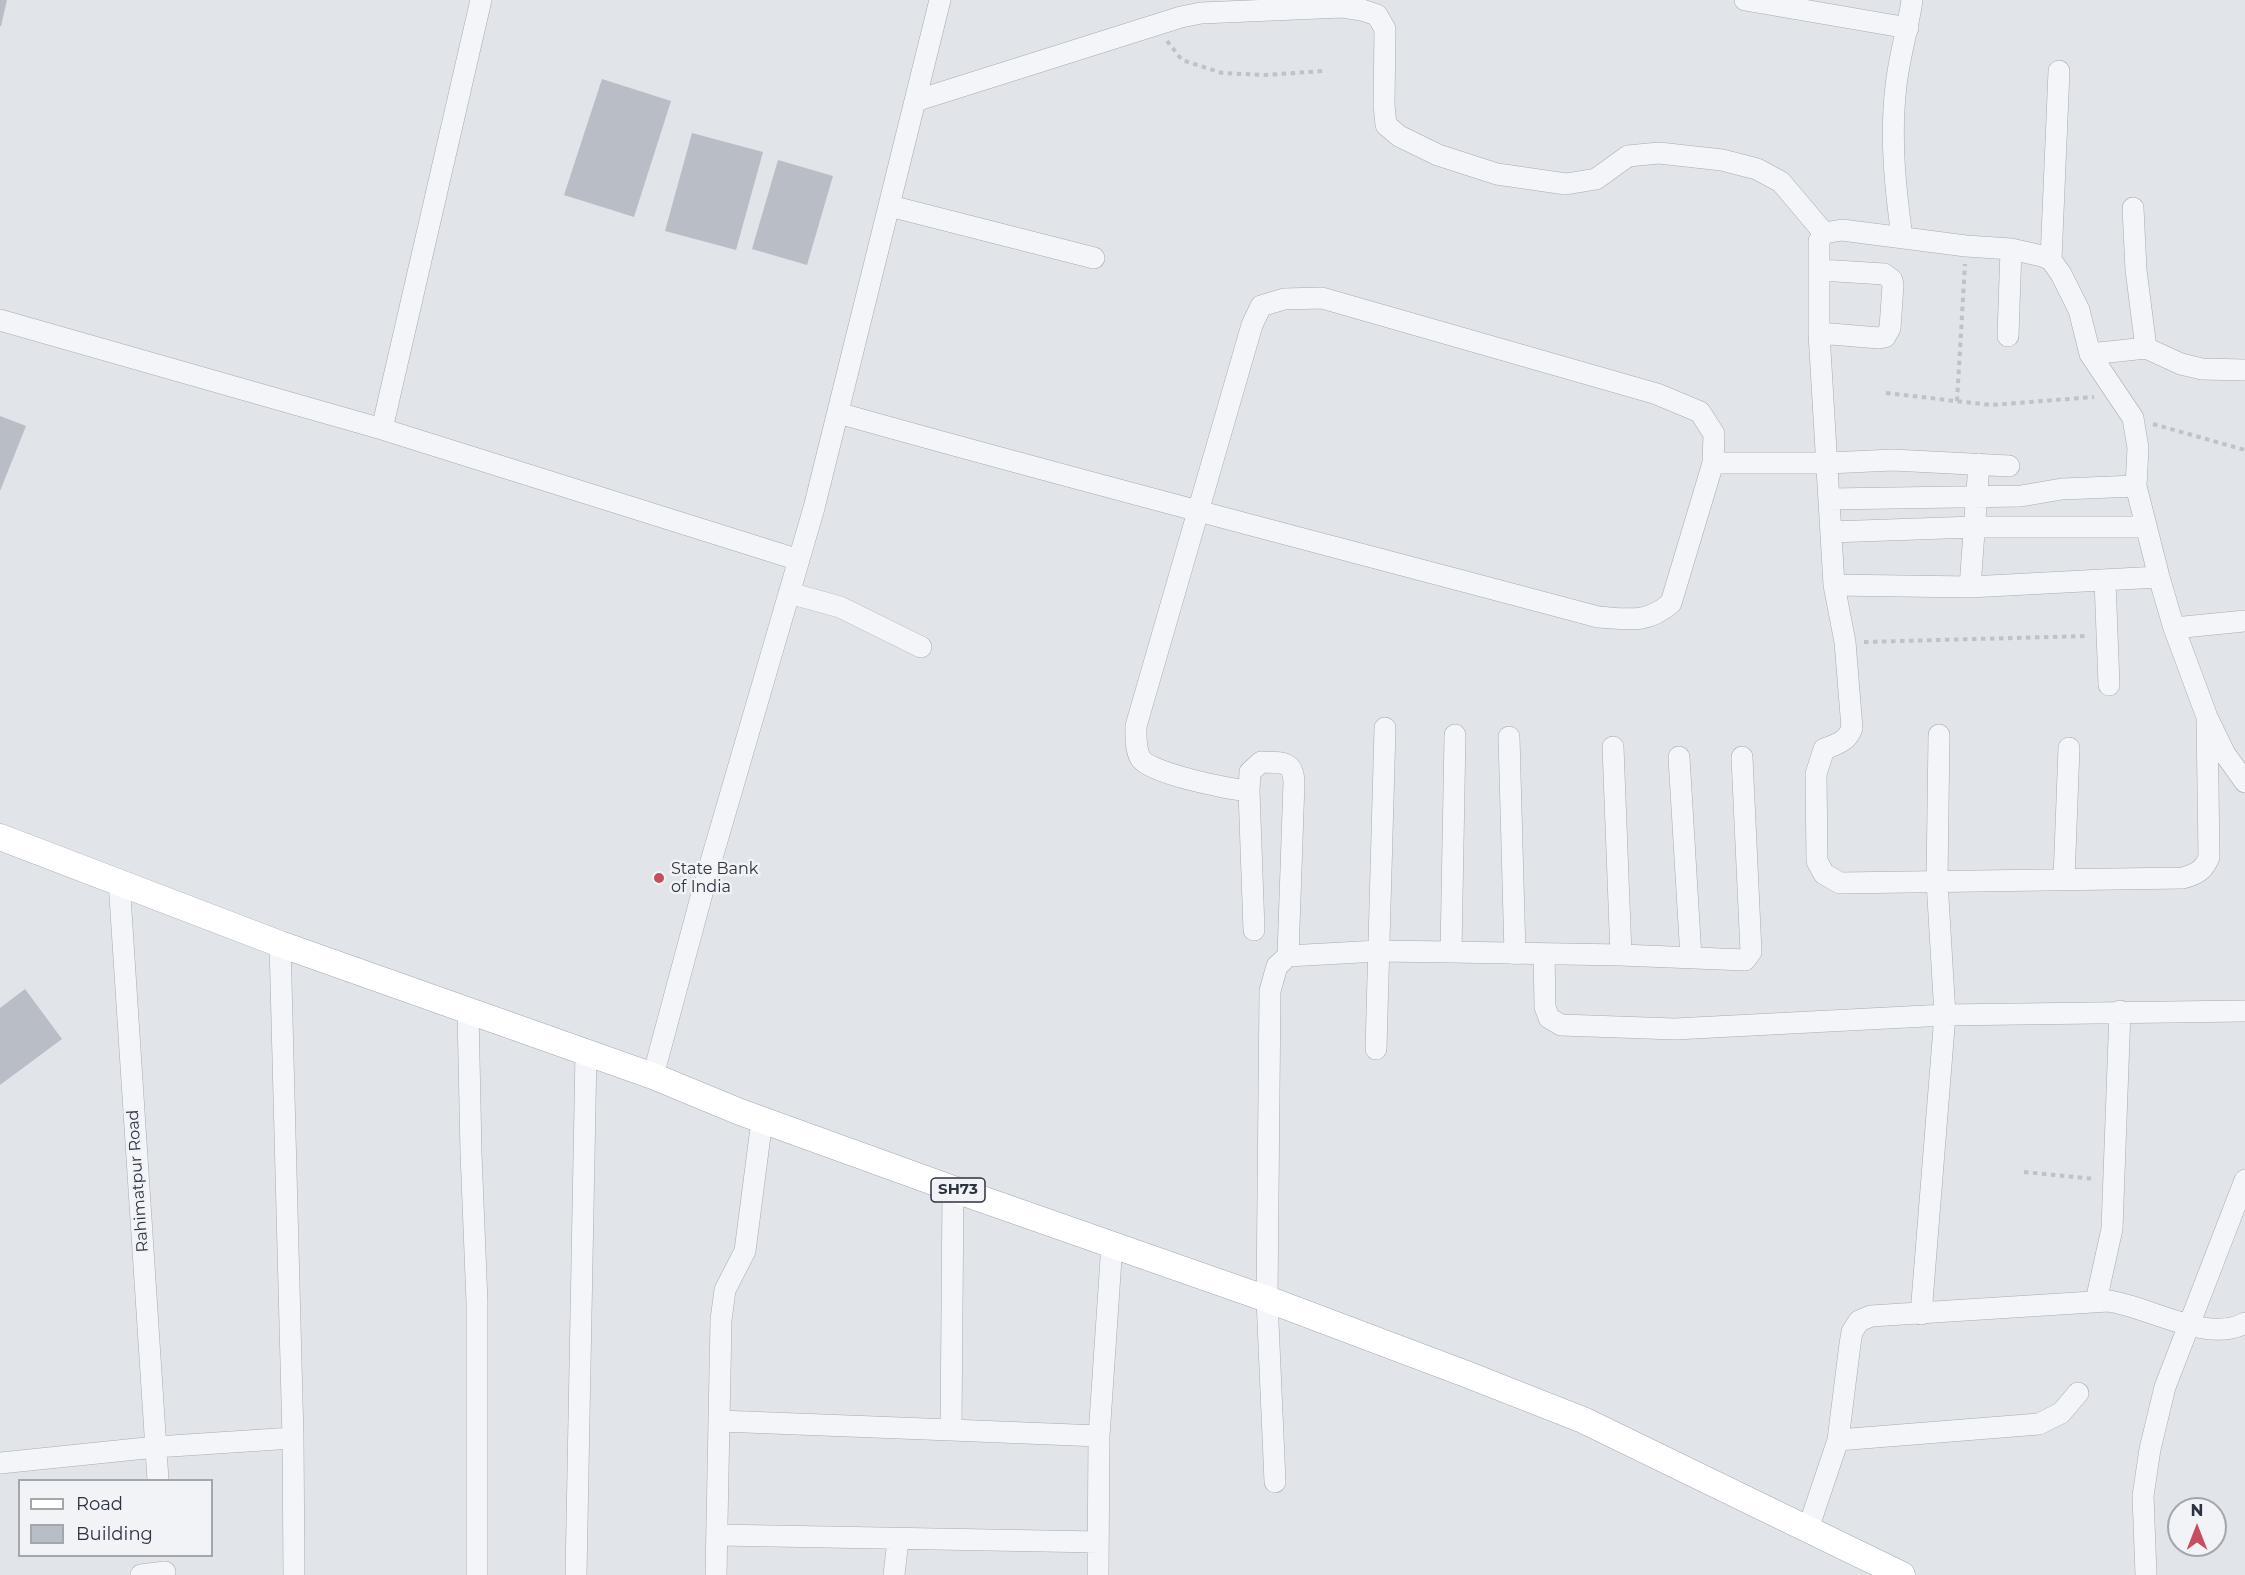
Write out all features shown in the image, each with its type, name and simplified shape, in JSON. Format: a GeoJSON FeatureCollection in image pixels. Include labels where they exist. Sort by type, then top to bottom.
{"type":"FeatureCollection","features":[{"type":"Feature","properties":{"kind":"main road","name":"SH73"},"geometry":{"type":"LineString","coordinates":[[0,837],[280,944],[653,1076],[762,1120],[1267,1299],[1583,1420],[1902,1575]]}},
{"type":"Feature","properties":{"kind":"street"},"geometry":{"type":"LineString","coordinates":[[382,429],[481,0]]}},
{"type":"Feature","properties":{"kind":"street"},"geometry":{"type":"LineString","coordinates":[[653,1076],[707,875],[799,560],[838,413],[940,0]]}},
{"type":"Feature","properties":{"kind":"street"},"geometry":{"type":"LineString","coordinates":[[1745,0],[1908,28]]}},
{"type":"Feature","properties":{"kind":"street"},"geometry":{"type":"LineString","coordinates":[[1902,237],[1895,188],[1892,131],[1896,83],[1912,0]]}},
{"type":"Feature","properties":{"kind":"street"},"geometry":{"type":"LineString","coordinates":[[915,101],[1155,25],[1201,13],[1342,7],[1377,15],[1385,28],[1386,125],[1399,136],[1438,155],[1497,174],[1566,184],[1596,179],[1628,156],[1659,153],[1722,160],[1757,169],[1781,182],[1824,233]]}},
{"type":"Feature","properties":{"kind":"street"},"geometry":{"type":"LineString","coordinates":[[2051,260],[2059,71]]}},
{"type":"Feature","properties":{"kind":"street"},"geometry":{"type":"LineString","coordinates":[[890,206],[1094,258]]}},
{"type":"Feature","properties":{"kind":"street"},"geometry":{"type":"LineString","coordinates":[[2133,208],[2136,270],[2145,348]]}},
{"type":"Feature","properties":{"kind":"street"},"geometry":{"type":"LineString","coordinates":[[2207,717],[2209,856],[2205,868],[2195,875],[2183,878],[1840,883],[1824,874],[1817,861],[1816,774],[1824,749],[1844,742],[1852,728],[1845,642],[1834,585],[1819,333],[1819,241],[1824,233],[1842,230],[1966,246],[2011,249],[2051,260],[2073,294],[2090,354],[2133,418],[2138,448],[2136,486],[2145,527],[2174,628],[2207,717],[2225,754],[2245,782]]}},
{"type":"Feature","properties":{"kind":"street"},"geometry":{"type":"LineString","coordinates":[[2008,336],[2011,249]]}},
{"type":"Feature","properties":{"kind":"street"},"geometry":{"type":"LineString","coordinates":[[1819,333],[1885,337],[1890,328],[1893,285],[1889,276],[1884,274],[1820,270]]}},
{"type":"Feature","properties":{"kind":"street"},"geometry":{"type":"LineString","coordinates":[[838,413],[1044,471],[1198,509],[1598,616],[1636,619],[1658,615],[1671,603],[1713,464],[1714,434],[1700,412],[1657,394],[1322,298],[1284,299],[1261,306],[1252,325],[1198,509],[1136,726],[1136,742],[1141,759],[1156,769],[1229,789],[1249,791]]}},
{"type":"Feature","properties":{"kind":"street"},"geometry":{"type":"LineString","coordinates":[[0,320],[382,429],[799,560]]}},
{"type":"Feature","properties":{"kind":"street"},"geometry":{"type":"LineString","coordinates":[[2090,354],[2145,348],[2192,367],[2245,370]]}},
{"type":"Feature","properties":{"kind":"street"},"geometry":{"type":"LineString","coordinates":[[1713,464],[1828,464],[1893,460],[2009,466]]}},
{"type":"Feature","properties":{"kind":"street"},"geometry":{"type":"LineString","coordinates":[[1970,587],[1980,464]]}},
{"type":"Feature","properties":{"kind":"street"},"geometry":{"type":"LineString","coordinates":[[1830,499],[2021,496],[2069,488],[2136,486]]}},
{"type":"Feature","properties":{"kind":"street"},"geometry":{"type":"LineString","coordinates":[[1831,532],[1974,527],[2145,527]]}},
{"type":"Feature","properties":{"kind":"street"},"geometry":{"type":"LineString","coordinates":[[1834,585],[1970,587],[2159,577]]}},
{"type":"Feature","properties":{"kind":"street"},"geometry":{"type":"LineString","coordinates":[[2105,581],[2109,685]]}},
{"type":"Feature","properties":{"kind":"street"},"geometry":{"type":"LineString","coordinates":[[789,593],[840,607],[921,647]]}},
{"type":"Feature","properties":{"kind":"street"},"geometry":{"type":"LineString","coordinates":[[2174,628],[2245,621]]}},
{"type":"Feature","properties":{"kind":"street"},"geometry":{"type":"LineString","coordinates":[[1376,1049],[1385,728]]}},
{"type":"Feature","properties":{"kind":"street"},"geometry":{"type":"LineString","coordinates":[[1451,952],[1455,735]]}},
{"type":"Feature","properties":{"kind":"street"},"geometry":{"type":"LineString","coordinates":[[1921,1314],[1945,1015],[1937,881],[1939,735]]}},
{"type":"Feature","properties":{"kind":"street"},"geometry":{"type":"LineString","coordinates":[[1509,737],[1515,954]]}},
{"type":"Feature","properties":{"kind":"street"},"geometry":{"type":"LineString","coordinates":[[1613,747],[1621,955]]}},
{"type":"Feature","properties":{"kind":"street"},"geometry":{"type":"LineString","coordinates":[[2064,879],[2069,748]]}},
{"type":"Feature","properties":{"kind":"street"},"geometry":{"type":"LineString","coordinates":[[1679,757],[1691,958]]}},
{"type":"Feature","properties":{"kind":"street"},"geometry":{"type":"LineString","coordinates":[[1275,1482],[1267,1299],[1270,991],[1276,966],[1288,956],[1378,951],[1621,955],[1745,960],[1751,952],[1742,757]]}},
{"type":"Feature","properties":{"kind":"street"},"geometry":{"type":"LineString","coordinates":[[1254,930],[1250,772],[1261,762],[1286,764],[1291,766],[1294,772],[1288,956]]}},
{"type":"Feature","properties":{"kind":"street","name":"Rahimatpur Road"},"geometry":{"type":"LineString","coordinates":[[119,881],[158,1479]]}},
{"type":"Feature","properties":{"kind":"street"},"geometry":{"type":"LineString","coordinates":[[280,944],[293,1438],[294,1575]]}},
{"type":"Feature","properties":{"kind":"street"},"geometry":{"type":"LineString","coordinates":[[1544,954],[1545,1007],[1549,1018],[1561,1025],[1675,1029],[1945,1015],[2245,1011]]}},
{"type":"Feature","properties":{"kind":"street"},"geometry":{"type":"LineString","coordinates":[[468,1011],[477,1302],[477,1575]]}},
{"type":"Feature","properties":{"kind":"street"},"geometry":{"type":"LineString","coordinates":[[2096,1301],[2112,1229],[2120,1011]]}},
{"type":"Feature","properties":{"kind":"street"},"geometry":{"type":"LineString","coordinates":[[576,1575],[586,1053]]}},
{"type":"Feature","properties":{"kind":"street"},"geometry":{"type":"LineString","coordinates":[[716,1575],[723,1300],[725,1290],[745,1251],[762,1120]]}},
{"type":"Feature","properties":{"kind":"street"},"geometry":{"type":"LineString","coordinates":[[2146,1575],[2143,1496],[2149,1457],[2165,1388],[2245,1180]]}},
{"type":"Feature","properties":{"kind":"street"},"geometry":{"type":"LineString","coordinates":[[951,1430],[953,1189]]}},
{"type":"Feature","properties":{"kind":"street"},"geometry":{"type":"LineString","coordinates":[[1098,1575],[1099,1436],[1112,1244]]}},
{"type":"Feature","properties":{"kind":"street"},"geometry":{"type":"LineString","coordinates":[[1808,1529],[1838,1440],[1852,1332],[1858,1321],[1871,1316],[2096,1301],[2125,1303],[2189,1325],[2213,1330],[2236,1328],[2245,1323]]}},
{"type":"Feature","properties":{"kind":"street"},"geometry":{"type":"LineString","coordinates":[[1838,1440],[2039,1424],[2061,1413],[2078,1393]]}},
{"type":"Feature","properties":{"kind":"street"},"geometry":{"type":"LineString","coordinates":[[720,1421],[1099,1436]]}},
{"type":"Feature","properties":{"kind":"street"},"geometry":{"type":"LineString","coordinates":[[0,1463],[156,1447],[293,1438]]}},
{"type":"Feature","properties":{"kind":"street"},"geometry":{"type":"LineString","coordinates":[[718,1535],[1098,1542]]}},
{"type":"Feature","properties":{"kind":"street"},"geometry":{"type":"LineString","coordinates":[[894,1575],[898,1540]]}},
{"type":"Feature","properties":{"kind":"street"},"geometry":{"type":"LineString","coordinates":[[141,1575],[165,1568]]}},
{"type":"Feature","properties":{"kind":"path"},"geometry":{"type":"LineString","coordinates":[[1155,25],[1182,60],[1222,73],[1265,75],[1323,71]]}},
{"type":"Feature","properties":{"kind":"path"},"geometry":{"type":"LineString","coordinates":[[1957,401],[1966,246]]}},
{"type":"Feature","properties":{"kind":"path"},"geometry":{"type":"LineString","coordinates":[[1886,393],[1991,405],[2116,395]]}},
{"type":"Feature","properties":{"kind":"path"},"geometry":{"type":"LineString","coordinates":[[2133,418],[2245,450]]}},
{"type":"Feature","properties":{"kind":"path"},"geometry":{"type":"LineString","coordinates":[[1845,642],[2107,635]]}},
{"type":"Feature","properties":{"kind":"path"},"geometry":{"type":"LineString","coordinates":[[2024,1172],[2114,1181]]}},
{"type":"Feature","properties":{"kind":"building"},"geometry":{"type":"Polygon","coordinates":[[[0,0],[7,0],[1,26],[0,26],[0,0]]]}},
{"type":"Feature","properties":{"kind":"building"},"geometry":{"type":"Polygon","coordinates":[[[602,79],[671,101],[634,217],[564,195],[602,79]]]}},
{"type":"Feature","properties":{"kind":"building"},"geometry":{"type":"Polygon","coordinates":[[[692,133],[763,152],[736,250],[665,231],[692,133]]]}},
{"type":"Feature","properties":{"kind":"building"},"geometry":{"type":"Polygon","coordinates":[[[778,160],[833,176],[807,265],[752,249],[778,160]]]}},
{"type":"Feature","properties":{"kind":"building"},"geometry":{"type":"Polygon","coordinates":[[[0,416],[26,426],[0,491],[0,416]]]}},
{"type":"Feature","properties":{"kind":"building"},"geometry":{"type":"Polygon","coordinates":[[[25,989],[62,1039],[0,1085],[0,1008],[25,989]]]}},
{"type":"Feature","properties":{"kind":"place","name":"State Bank of India"},"geometry":{"type":"Point","coordinates":[659,878]}}]}
